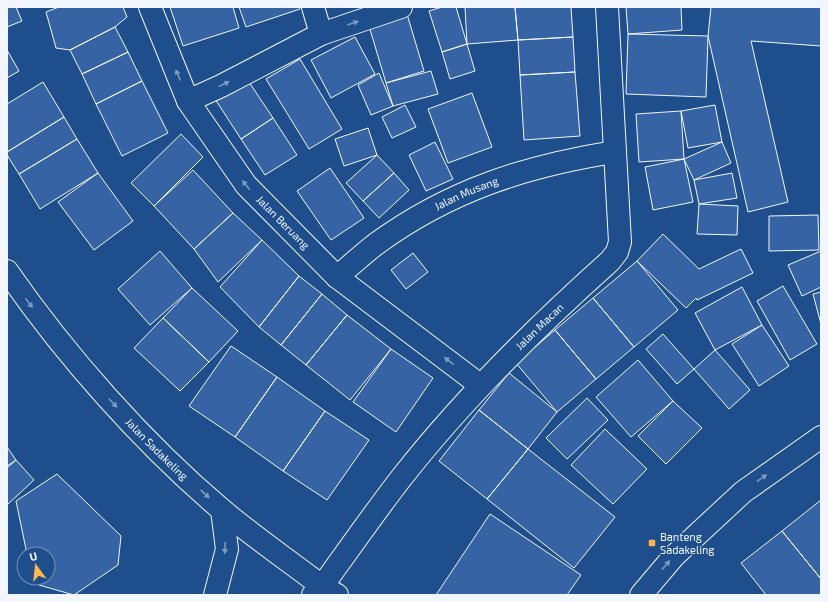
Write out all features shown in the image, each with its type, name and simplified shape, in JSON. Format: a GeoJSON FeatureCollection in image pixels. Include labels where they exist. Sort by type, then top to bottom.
{"type":"FeatureCollection","features":[{"type":"Feature","properties":{"kind":"street","name":"Jalan Beruang"},"geometry":{"type":"LineString","coordinates":[[150,7],[188,100],[246,185],[337,277],[480,385]]}},
{"type":"Feature","properties":{"kind":"street"},"geometry":{"type":"LineString","coordinates":[[313,7],[321,34]]}},
{"type":"Feature","properties":{"kind":"street"},"geometry":{"type":"LineString","coordinates":[[188,100],[221,86],[321,34],[401,7]]}},
{"type":"Feature","properties":{"kind":"street","name":"Jalan Macan"},"geometry":{"type":"LineString","coordinates":[[324,592],[335,568],[402,477],[480,385],[545,320],[610,261],[617,252],[620,242],[607,7]]}},
{"type":"Feature","properties":{"kind":"street","name":"Jalan Musang"},"geometry":{"type":"LineString","coordinates":[[337,277],[376,244],[419,216],[465,192],[514,174],[563,160],[614,152]]}},
{"type":"Feature","properties":{"kind":"street","name":"Jalan Sadakeling"},"geometry":{"type":"LineString","coordinates":[[7,271],[30,304],[93,382],[163,455],[222,510],[324,592]]}},
{"type":"Feature","properties":{"kind":"street"},"geometry":{"type":"LineString","coordinates":[[641,595],[674,556],[743,492],[821,437]]}},
{"type":"Feature","properties":{"kind":"street"},"geometry":{"type":"LineString","coordinates":[[214,595],[227,549],[222,510]]}},
{"type":"Feature","properties":{"kind":"building"},"geometry":{"type":"Polygon","coordinates":[[[7,7],[16,7],[22,21],[7,27],[7,7]]]}},
{"type":"Feature","properties":{"kind":"building"},"geometry":{"type":"Polygon","coordinates":[[[59,7],[123,7],[127,17],[115,27],[70,50],[56,48],[46,12],[59,7]]]}},
{"type":"Feature","properties":{"kind":"building"},"geometry":{"type":"Polygon","coordinates":[[[170,7],[233,7],[239,28],[183,46],[170,7]]]}},
{"type":"Feature","properties":{"kind":"building"},"geometry":{"type":"Polygon","coordinates":[[[239,7],[299,7],[300,9],[246,27],[239,7]]]}},
{"type":"Feature","properties":{"kind":"building"},"geometry":{"type":"Polygon","coordinates":[[[442,7],[456,7],[467,44],[442,52],[429,11],[442,7]]]}},
{"type":"Feature","properties":{"kind":"building"},"geometry":{"type":"Polygon","coordinates":[[[465,7],[515,7],[518,40],[467,44],[465,7]]]}},
{"type":"Feature","properties":{"kind":"building"},"geometry":{"type":"Polygon","coordinates":[[[515,7],[571,7],[573,37],[518,40],[515,7]]]}},
{"type":"Feature","properties":{"kind":"building"},"geometry":{"type":"Polygon","coordinates":[[[626,7],[681,7],[682,30],[628,34],[626,7]]]}},
{"type":"Feature","properties":{"kind":"building"},"geometry":{"type":"Polygon","coordinates":[[[711,7],[821,7],[821,46],[751,41],[788,202],[748,212],[708,36],[711,7]]]}},
{"type":"Feature","properties":{"kind":"building"},"geometry":{"type":"Polygon","coordinates":[[[407,14],[424,71],[386,83],[369,26],[407,14]]]}},
{"type":"Feature","properties":{"kind":"building"},"geometry":{"type":"Polygon","coordinates":[[[115,27],[128,52],[82,74],[70,50],[115,27]]]}},
{"type":"Feature","properties":{"kind":"building"},"geometry":{"type":"Polygon","coordinates":[[[628,34],[708,36],[706,97],[626,94],[628,34]]]}},
{"type":"Feature","properties":{"kind":"building"},"geometry":{"type":"Polygon","coordinates":[[[355,37],[375,74],[331,98],[311,60],[355,37]]]}},
{"type":"Feature","properties":{"kind":"building"},"geometry":{"type":"Polygon","coordinates":[[[573,37],[575,72],[520,75],[518,40],[573,37]]]}},
{"type":"Feature","properties":{"kind":"building"},"geometry":{"type":"Polygon","coordinates":[[[467,44],[475,71],[450,79],[442,52],[467,44]]]}},
{"type":"Feature","properties":{"kind":"building"},"geometry":{"type":"Polygon","coordinates":[[[7,50],[19,71],[7,78],[7,50]]]}},
{"type":"Feature","properties":{"kind":"building"},"geometry":{"type":"Polygon","coordinates":[[[128,52],[142,81],[96,104],[82,74],[128,52]]]}},
{"type":"Feature","properties":{"kind":"building"},"geometry":{"type":"Polygon","coordinates":[[[300,59],[342,129],[309,149],[266,79],[300,59]]]}},
{"type":"Feature","properties":{"kind":"building"},"geometry":{"type":"Polygon","coordinates":[[[431,71],[438,94],[393,106],[386,83],[431,71]]]}},
{"type":"Feature","properties":{"kind":"building"},"geometry":{"type":"Polygon","coordinates":[[[575,72],[580,136],[524,140],[520,75],[575,72]]]}},
{"type":"Feature","properties":{"kind":"building"},"geometry":{"type":"Polygon","coordinates":[[[379,73],[393,106],[371,115],[358,85],[379,73]]]}},
{"type":"Feature","properties":{"kind":"building"},"geometry":{"type":"Polygon","coordinates":[[[247,79],[273,118],[241,139],[215,99],[247,79]]]}},
{"type":"Feature","properties":{"kind":"building"},"geometry":{"type":"Polygon","coordinates":[[[142,81],[168,133],[122,156],[96,104],[142,81]]]}},
{"type":"Feature","properties":{"kind":"building"},"geometry":{"type":"Polygon","coordinates":[[[43,82],[64,117],[7,152],[7,104],[43,82]]]}},
{"type":"Feature","properties":{"kind":"building"},"geometry":{"type":"Polygon","coordinates":[[[472,93],[492,147],[448,163],[428,109],[472,93]]]}},
{"type":"Feature","properties":{"kind":"building"},"geometry":{"type":"Polygon","coordinates":[[[405,105],[416,127],[392,138],[382,117],[405,105]]]}},
{"type":"Feature","properties":{"kind":"building"},"geometry":{"type":"Polygon","coordinates":[[[715,105],[722,142],[688,148],[681,111],[715,105]]]}},
{"type":"Feature","properties":{"kind":"building"},"geometry":{"type":"Polygon","coordinates":[[[681,111],[684,159],[639,162],[636,114],[681,111]]]}},
{"type":"Feature","properties":{"kind":"building"},"geometry":{"type":"Polygon","coordinates":[[[64,117],[77,139],[19,174],[7,155],[7,152],[64,117]]]}},
{"type":"Feature","properties":{"kind":"building"},"geometry":{"type":"Polygon","coordinates":[[[273,118],[297,155],[265,175],[241,139],[273,118]]]}},
{"type":"Feature","properties":{"kind":"building"},"geometry":{"type":"Polygon","coordinates":[[[368,128],[377,155],[344,166],[335,139],[368,128]]]}},
{"type":"Feature","properties":{"kind":"building"},"geometry":{"type":"Polygon","coordinates":[[[181,134],[203,157],[154,206],[131,183],[181,134]]]}},
{"type":"Feature","properties":{"kind":"building"},"geometry":{"type":"Polygon","coordinates":[[[77,139],[98,173],[40,209],[19,174],[77,139]]]}},
{"type":"Feature","properties":{"kind":"building"},"geometry":{"type":"Polygon","coordinates":[[[435,142],[453,179],[426,191],[409,155],[435,142]]]}},
{"type":"Feature","properties":{"kind":"building"},"geometry":{"type":"Polygon","coordinates":[[[722,142],[731,163],[694,180],[684,159],[722,142]]]}},
{"type":"Feature","properties":{"kind":"building"},"geometry":{"type":"Polygon","coordinates":[[[377,155],[394,173],[363,201],[346,183],[377,155]]]}},
{"type":"Feature","properties":{"kind":"building"},"geometry":{"type":"Polygon","coordinates":[[[684,159],[693,202],[653,210],[645,167],[684,159]]]}},
{"type":"Feature","properties":{"kind":"building"},"geometry":{"type":"Polygon","coordinates":[[[330,168],[364,218],[331,240],[297,191],[330,168]]]}},
{"type":"Feature","properties":{"kind":"building"},"geometry":{"type":"Polygon","coordinates":[[[193,170],[233,213],[194,249],[154,206],[193,170]]]}},
{"type":"Feature","properties":{"kind":"building"},"geometry":{"type":"Polygon","coordinates":[[[98,173],[133,221],[94,250],[58,202],[98,173]]]}},
{"type":"Feature","properties":{"kind":"building"},"geometry":{"type":"Polygon","coordinates":[[[394,173],[409,190],[379,218],[363,201],[394,173]]]}},
{"type":"Feature","properties":{"kind":"building"},"geometry":{"type":"Polygon","coordinates":[[[732,173],[737,198],[699,204],[694,180],[732,173]]]}},
{"type":"Feature","properties":{"kind":"building"},"geometry":{"type":"Polygon","coordinates":[[[699,204],[738,206],[737,235],[697,234],[699,204]]]}},
{"type":"Feature","properties":{"kind":"building"},"geometry":{"type":"Polygon","coordinates":[[[233,213],[262,240],[218,282],[194,249],[233,213]]]}},
{"type":"Feature","properties":{"kind":"building"},"geometry":{"type":"Polygon","coordinates":[[[818,215],[819,250],[769,251],[769,216],[818,215]]]}},
{"type":"Feature","properties":{"kind":"building"},"geometry":{"type":"Polygon","coordinates":[[[663,234],[699,269],[741,249],[753,273],[697,300],[696,298],[686,308],[637,261],[663,234]]]}},
{"type":"Feature","properties":{"kind":"building"},"geometry":{"type":"Polygon","coordinates":[[[262,240],[299,276],[259,327],[220,287],[262,240]]]}},
{"type":"Feature","properties":{"kind":"building"},"geometry":{"type":"Polygon","coordinates":[[[160,251],[192,288],[150,325],[118,289],[160,251]]]}},
{"type":"Feature","properties":{"kind":"building"},"geometry":{"type":"Polygon","coordinates":[[[821,251],[821,287],[802,296],[788,265],[821,251]]]}},
{"type":"Feature","properties":{"kind":"building"},"geometry":{"type":"Polygon","coordinates":[[[413,253],[428,272],[406,289],[391,270],[413,253]]]}},
{"type":"Feature","properties":{"kind":"building"},"geometry":{"type":"Polygon","coordinates":[[[637,261],[678,310],[634,347],[593,298],[637,261]]]}},
{"type":"Feature","properties":{"kind":"building"},"geometry":{"type":"Polygon","coordinates":[[[299,276],[322,294],[281,345],[259,327],[299,276]]]}},
{"type":"Feature","properties":{"kind":"building"},"geometry":{"type":"Polygon","coordinates":[[[783,286],[817,344],[790,360],[757,301],[783,286]]]}},
{"type":"Feature","properties":{"kind":"building"},"geometry":{"type":"Polygon","coordinates":[[[742,287],[762,325],[715,350],[695,313],[742,287]]]}},
{"type":"Feature","properties":{"kind":"building"},"geometry":{"type":"Polygon","coordinates":[[[192,288],[238,331],[209,362],[163,318],[192,288]]]}},
{"type":"Feature","properties":{"kind":"building"},"geometry":{"type":"Polygon","coordinates":[[[821,292],[821,324],[813,294],[821,292]]]}},
{"type":"Feature","properties":{"kind":"building"},"geometry":{"type":"Polygon","coordinates":[[[322,294],[347,315],[306,365],[281,345],[322,294]]]}},
{"type":"Feature","properties":{"kind":"building"},"geometry":{"type":"Polygon","coordinates":[[[593,298],[634,347],[596,379],[555,330],[593,298]]]}},
{"type":"Feature","properties":{"kind":"building"},"geometry":{"type":"Polygon","coordinates":[[[347,315],[391,349],[350,400],[306,365],[347,315]]]}},
{"type":"Feature","properties":{"kind":"building"},"geometry":{"type":"Polygon","coordinates":[[[163,318],[209,362],[180,391],[134,348],[163,318]]]}},
{"type":"Feature","properties":{"kind":"building"},"geometry":{"type":"Polygon","coordinates":[[[762,325],[789,366],[759,386],[732,344],[762,325]]]}},
{"type":"Feature","properties":{"kind":"building"},"geometry":{"type":"Polygon","coordinates":[[[555,330],[596,379],[557,412],[516,363],[555,330]]]}},
{"type":"Feature","properties":{"kind":"building"},"geometry":{"type":"Polygon","coordinates":[[[663,334],[694,369],[677,384],[646,349],[663,334]]]}},
{"type":"Feature","properties":{"kind":"building"},"geometry":{"type":"Polygon","coordinates":[[[231,346],[277,377],[235,437],[189,406],[231,346]]]}},
{"type":"Feature","properties":{"kind":"building"},"geometry":{"type":"Polygon","coordinates":[[[391,349],[433,378],[396,432],[353,402],[391,349]]]}},
{"type":"Feature","properties":{"kind":"building"},"geometry":{"type":"Polygon","coordinates":[[[715,350],[750,390],[729,409],[694,369],[715,350]]]}},
{"type":"Feature","properties":{"kind":"building"},"geometry":{"type":"Polygon","coordinates":[[[638,360],[673,401],[631,437],[596,397],[638,360]]]}},
{"type":"Feature","properties":{"kind":"building"},"geometry":{"type":"Polygon","coordinates":[[[509,373],[557,412],[528,449],[479,410],[509,373]]]}},
{"type":"Feature","properties":{"kind":"building"},"geometry":{"type":"Polygon","coordinates":[[[277,377],[325,411],[283,471],[235,437],[277,377]]]}},
{"type":"Feature","properties":{"kind":"building"},"geometry":{"type":"Polygon","coordinates":[[[587,398],[608,420],[567,459],[546,438],[587,398]]]}},
{"type":"Feature","properties":{"kind":"building"},"geometry":{"type":"Polygon","coordinates":[[[673,401],[702,428],[666,464],[638,436],[673,401]]]}},
{"type":"Feature","properties":{"kind":"building"},"geometry":{"type":"Polygon","coordinates":[[[479,410],[528,449],[487,499],[439,461],[479,410]]]}},
{"type":"Feature","properties":{"kind":"building"},"geometry":{"type":"Polygon","coordinates":[[[325,411],[369,440],[327,500],[283,471],[325,411]]]}},
{"type":"Feature","properties":{"kind":"building"},"geometry":{"type":"Polygon","coordinates":[[[605,429],[647,469],[613,504],[571,465],[605,429]]]}},
{"type":"Feature","properties":{"kind":"building"},"geometry":{"type":"Polygon","coordinates":[[[7,447],[16,460],[7,466],[7,447]]]}},
{"type":"Feature","properties":{"kind":"building"},"geometry":{"type":"Polygon","coordinates":[[[528,449],[615,517],[574,568],[487,499],[528,449]]]}},
{"type":"Feature","properties":{"kind":"building"},"geometry":{"type":"Polygon","coordinates":[[[16,460],[34,480],[7,505],[7,468],[16,460]]]}},
{"type":"Feature","properties":{"kind":"building"},"geometry":{"type":"Polygon","coordinates":[[[57,474],[121,536],[118,565],[74,595],[42,586],[56,586],[56,546],[25,546],[16,501],[57,474]]]}},
{"type":"Feature","properties":{"kind":"building"},"geometry":{"type":"Polygon","coordinates":[[[821,500],[821,579],[782,531],[821,500]]]}},
{"type":"Feature","properties":{"kind":"building"},"geometry":{"type":"Polygon","coordinates":[[[490,514],[581,575],[567,595],[436,595],[490,514]]]}},
{"type":"Feature","properties":{"kind":"building"},"geometry":{"type":"Polygon","coordinates":[[[782,531],[821,579],[821,595],[766,595],[741,563],[782,531]]]}},
{"type":"Feature","properties":{"kind":"place","name":"Banteng Sadakeling"},"geometry":{"type":"Point","coordinates":[652,543]}}]}
